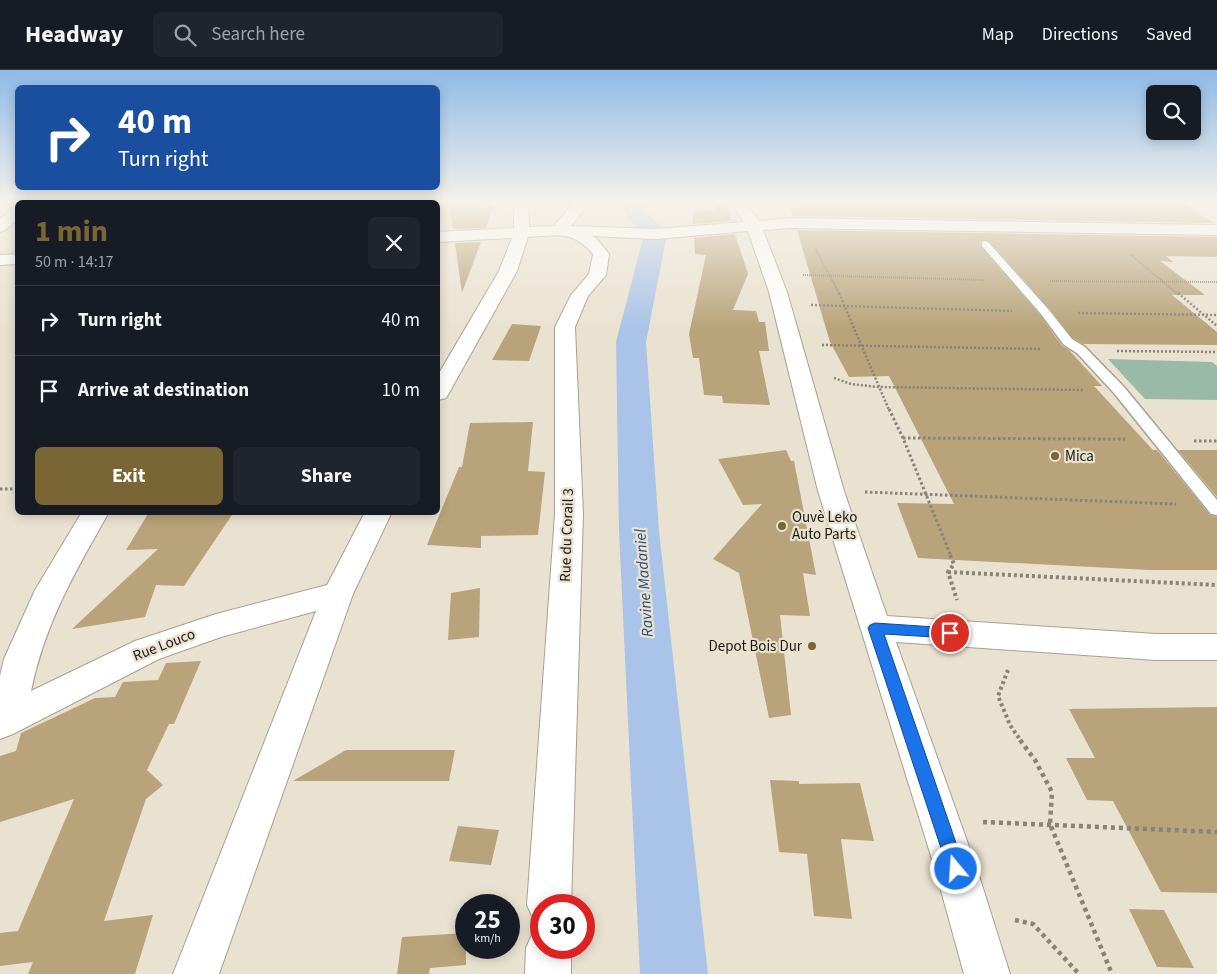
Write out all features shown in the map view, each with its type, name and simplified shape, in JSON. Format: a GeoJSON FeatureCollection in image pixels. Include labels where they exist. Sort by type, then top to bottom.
{"type":"FeatureCollection","features":[{"type":"Feature","properties":{"kind":"street"},"geometry":{"type":"LineString","coordinates":[[440,390],[508,271],[518,245]]}},
{"type":"Feature","properties":{"kind":"street","name":"Rue du Corail 3"},"geometry":{"type":"LineString","coordinates":[[551,894],[569,514],[565,327],[580,295],[597,275],[601,254],[594,245]]}},
{"type":"Feature","properties":{"kind":"street"},"geometry":{"type":"LineString","coordinates":[[758,245],[780,303],[831,491],[941,822],[987,974]]}},
{"type":"Feature","properties":{"kind":"street"},"geometry":{"type":"LineString","coordinates":[[0,260],[15,259]]}},
{"type":"Feature","properties":{"kind":"street"},"geometry":{"type":"LineString","coordinates":[[440,352],[462,352]]}},
{"type":"Feature","properties":{"kind":"street"},"geometry":{"type":"LineString","coordinates":[[4,722],[21,658],[50,590],[94,515]]}},
{"type":"Feature","properties":{"kind":"street"},"geometry":{"type":"LineString","coordinates":[[196,974],[338,594],[378,515]]}},
{"type":"Feature","properties":{"kind":"street","name":"Rue Louco"},"geometry":{"type":"LineString","coordinates":[[4,722],[147,650],[216,626],[338,594]]}},
{"type":"Feature","properties":{"kind":"street"},"geometry":{"type":"LineString","coordinates":[[875,628],[1156,647],[1217,647]]}},
{"type":"Feature","properties":{"kind":"street"},"geometry":{"type":"LineString","coordinates":[[548,959],[548,974]]}},
{"type":"Feature","properties":{"kind":"lane"},"geometry":{"type":"LineString","coordinates":[[986,245],[1045,312],[1068,342],[1081,350],[1119,390],[1215,508]]}},
{"type":"Feature","properties":{"kind":"path"},"geometry":{"type":"LineString","coordinates":[[811,245],[846,307],[878,386],[903,438],[954,564],[948,572]]}},
{"type":"Feature","properties":{"kind":"path"},"geometry":{"type":"LineString","coordinates":[[1120,245],[1217,326]]}},
{"type":"Feature","properties":{"kind":"path"},"geometry":{"type":"LineString","coordinates":[[780,303],[846,307],[1217,315]]}},
{"type":"Feature","properties":{"kind":"path"},"geometry":{"type":"LineString","coordinates":[[795,354],[861,346],[1217,352]]}},
{"type":"Feature","properties":{"kind":"path"},"geometry":{"type":"LineString","coordinates":[[795,354],[852,384],[1119,390]]}},
{"type":"Feature","properties":{"kind":"path"},"geometry":{"type":"LineString","coordinates":[[903,438],[1217,441]]}},
{"type":"Feature","properties":{"kind":"path"},"geometry":{"type":"LineString","coordinates":[[0,489],[15,489]]}},
{"type":"Feature","properties":{"kind":"path"},"geometry":{"type":"LineString","coordinates":[[831,491],[1215,508]]}},
{"type":"Feature","properties":{"kind":"path"},"geometry":{"type":"LineString","coordinates":[[948,572],[1217,585]]}},
{"type":"Feature","properties":{"kind":"path"},"geometry":{"type":"LineString","coordinates":[[948,572],[969,634]]}},
{"type":"Feature","properties":{"kind":"path"},"geometry":{"type":"LineString","coordinates":[[1025,638],[1004,678],[998,696],[1010,725],[1035,760],[1052,792],[1050,824],[1112,974]]}},
{"type":"Feature","properties":{"kind":"path"},"geometry":{"type":"LineString","coordinates":[[941,822],[1050,824],[1217,832]]}},
{"type":"Feature","properties":{"kind":"path"},"geometry":{"type":"LineString","coordinates":[[969,912],[1033,924],[1079,974]]}},
{"type":"Feature","properties":{"kind":"green space"},"geometry":{"type":"Polygon","coordinates":[[[1108,359],[1212,362],[1217,366],[1217,400],[1145,399],[1108,359]]]}},
{"type":"Feature","properties":{"kind":"building"},"geometry":{"type":"Polygon","coordinates":[[[455,245],[480,245],[462,293],[455,245]]]}},
{"type":"Feature","properties":{"kind":"building"},"geometry":{"type":"Polygon","coordinates":[[[694,245],[739,245],[748,274],[733,310],[756,311],[759,322],[765,322],[769,351],[759,351],[770,405],[723,403],[722,396],[704,395],[699,358],[693,358],[689,334],[706,255],[695,254],[694,245]]]}},
{"type":"Feature","properties":{"kind":"building"},"geometry":{"type":"Polygon","coordinates":[[[801,245],[981,245],[1040,315],[1062,346],[1069,350],[1102,386],[1094,386],[1153,450],[1157,450],[1210,515],[1217,517],[1217,570],[1149,570],[918,558],[897,503],[954,504],[889,376],[849,377],[830,342],[801,245]]]}},
{"type":"Feature","properties":{"kind":"building"},"geometry":{"type":"Polygon","coordinates":[[[993,245],[1217,245],[1217,257],[1166,256],[1173,262],[1160,261],[1205,295],[1172,295],[1217,332],[1217,345],[1083,344],[1073,338],[1050,309],[993,245]]]}},
{"type":"Feature","properties":{"kind":"building"},"geometry":{"type":"Polygon","coordinates":[[[512,324],[541,326],[529,361],[492,360],[512,324]]]}},
{"type":"Feature","properties":{"kind":"building"},"geometry":{"type":"Polygon","coordinates":[[[533,422],[528,471],[545,472],[538,535],[481,536],[481,548],[427,545],[459,467],[462,467],[470,423],[533,422]]]}},
{"type":"Feature","properties":{"kind":"building"},"geometry":{"type":"Polygon","coordinates":[[[786,450],[791,461],[794,461],[816,575],[803,573],[810,616],[780,615],[791,715],[769,718],[739,573],[713,559],[762,504],[743,505],[718,459],[786,450]]]}},
{"type":"Feature","properties":{"kind":"building"},"geometry":{"type":"Polygon","coordinates":[[[1178,450],[1217,450],[1217,497],[1178,450]]]}},
{"type":"Feature","properties":{"kind":"building"},"geometry":{"type":"Polygon","coordinates":[[[147,515],[232,515],[184,586],[156,585],[145,617],[72,629],[158,549],[126,550],[147,515]]]}},
{"type":"Feature","properties":{"kind":"building"},"geometry":{"type":"Polygon","coordinates":[[[480,588],[479,637],[448,640],[451,593],[480,588]]]}},
{"type":"Feature","properties":{"kind":"building"},"geometry":{"type":"Polygon","coordinates":[[[201,661],[174,724],[169,724],[147,770],[163,785],[146,799],[104,921],[153,915],[135,974],[28,974],[33,962],[0,966],[0,933],[18,931],[74,799],[0,822],[0,756],[16,751],[21,733],[95,698],[115,697],[123,682],[158,680],[166,663],[201,661]]]}},
{"type":"Feature","properties":{"kind":"building"},"geometry":{"type":"Polygon","coordinates":[[[1217,707],[1217,893],[1161,892],[1113,801],[1087,800],[1066,758],[1095,758],[1069,709],[1217,707]]]}},
{"type":"Feature","properties":{"kind":"building"},"geometry":{"type":"Polygon","coordinates":[[[346,750],[455,750],[449,781],[293,781],[346,750]]]}},
{"type":"Feature","properties":{"kind":"building"},"geometry":{"type":"Polygon","coordinates":[[[770,780],[799,781],[799,784],[860,783],[874,841],[841,839],[852,919],[814,916],[807,854],[779,852],[770,780]]]}},
{"type":"Feature","properties":{"kind":"building"},"geometry":{"type":"Polygon","coordinates":[[[458,826],[499,830],[491,865],[449,861],[458,826]]]}},
{"type":"Feature","properties":{"kind":"building"},"geometry":{"type":"Polygon","coordinates":[[[1129,909],[1164,910],[1194,968],[1157,967],[1129,909]]]}},
{"type":"Feature","properties":{"kind":"building"},"geometry":{"type":"Polygon","coordinates":[[[455,934],[455,959],[466,959],[466,965],[430,968],[429,974],[397,974],[402,937],[455,934]]]}},
{"type":"Feature","properties":{"kind":"waterway","name":"Ravine Madaniel"},"geometry":{"type":"LineString","coordinates":[[653,245],[631,342],[639,531],[674,974]]}},
{"type":"Feature","properties":{"kind":"place","name":"Mica"},"geometry":{"type":"Point","coordinates":[1055,456]}},
{"type":"Feature","properties":{"kind":"place","name":"Ouvè Leko Auto Parts"},"geometry":{"type":"Point","coordinates":[782,526]}},
{"type":"Feature","properties":{"kind":"place","name":"Depot Bois Dur"},"geometry":{"type":"Point","coordinates":[812,646]}},
{"type":"Feature","properties":{"kind":"route"},"geometry":{"type":"LineString","coordinates":[[950,633],[875,628],[956,869]]}}]}
